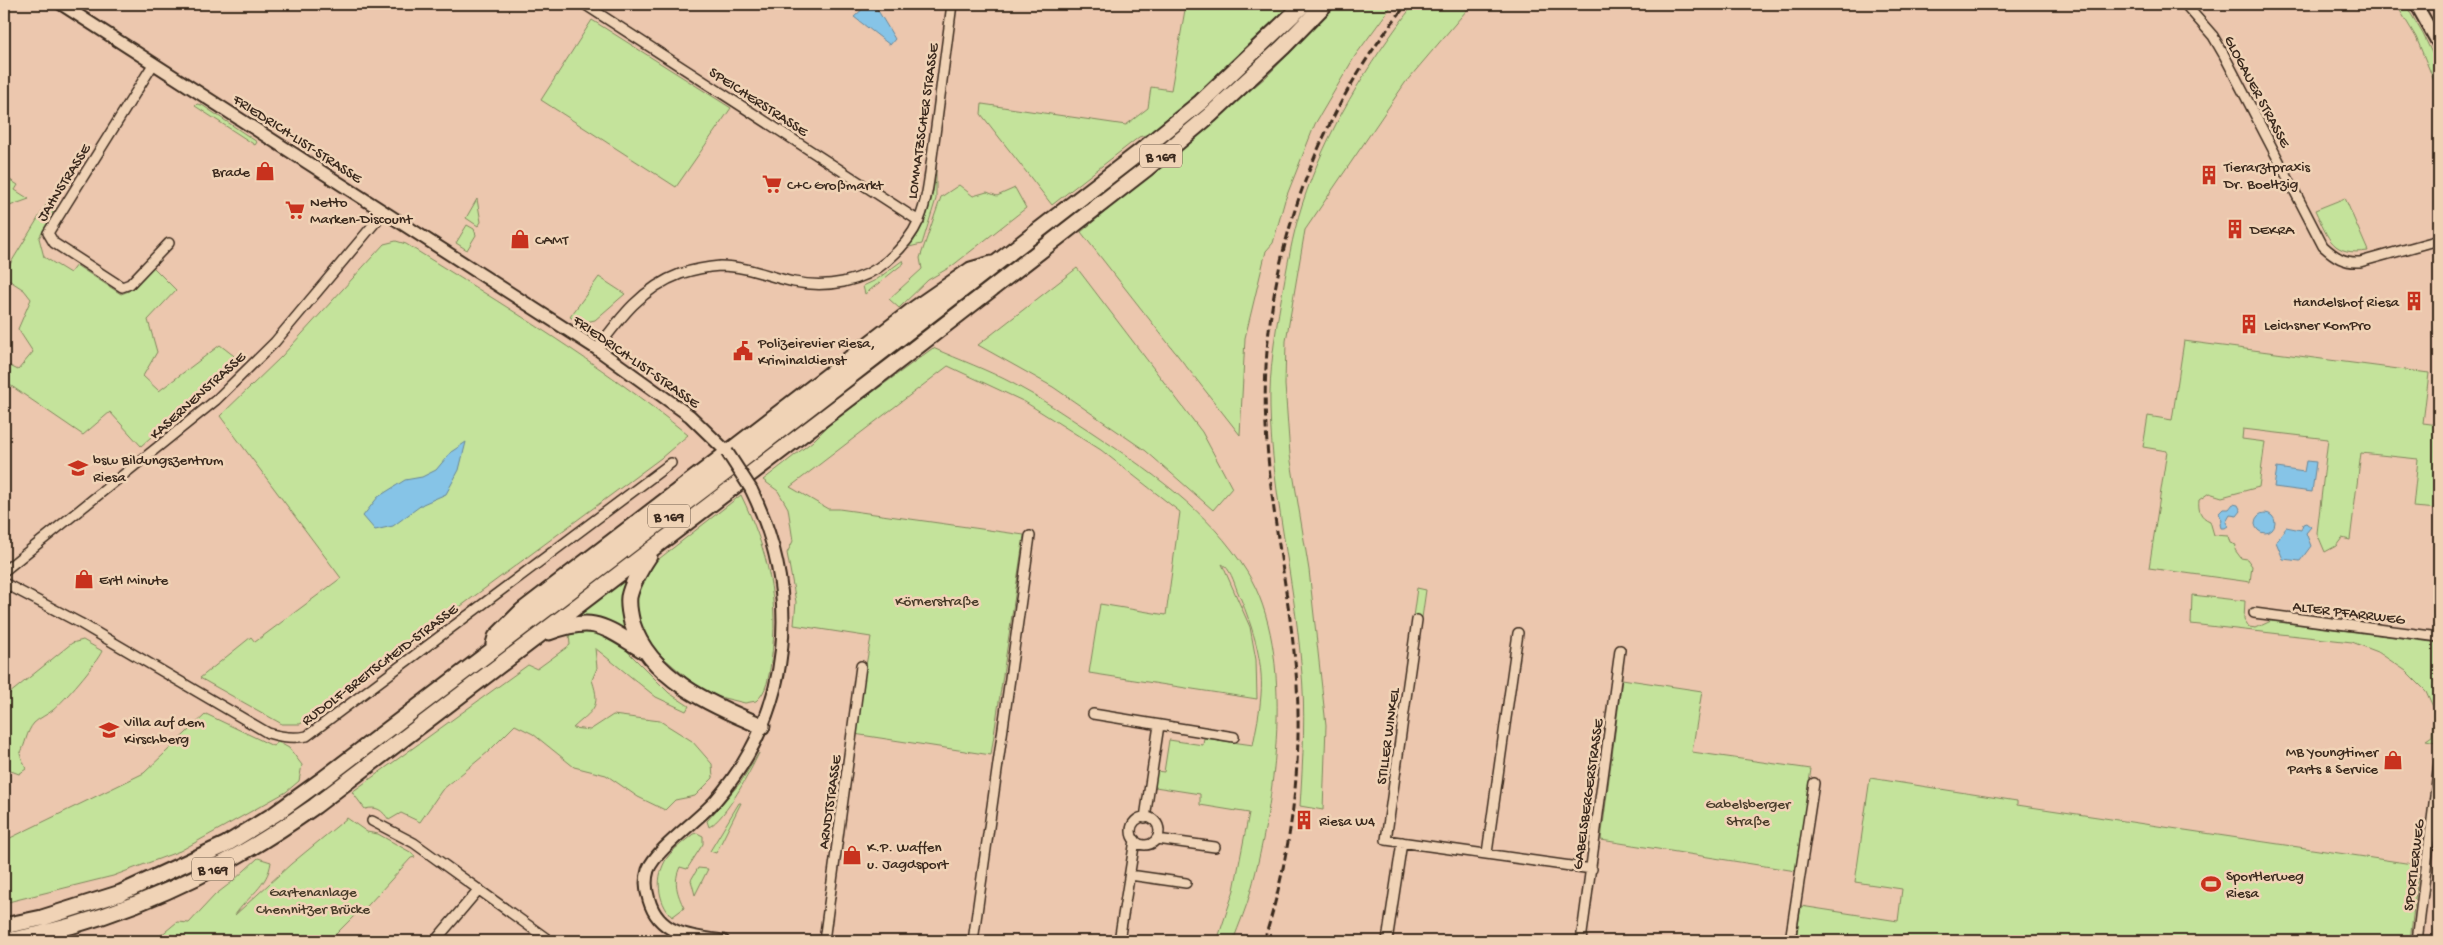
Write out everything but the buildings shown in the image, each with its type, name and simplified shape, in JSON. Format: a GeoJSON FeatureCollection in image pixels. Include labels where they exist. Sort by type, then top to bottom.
{"type":"FeatureCollection","features":[{"type":"Feature","properties":{"kind":"highway","name":"B 169"},"geometry":{"type":"LineString","coordinates":[[4,926],[42,918],[121,893],[225,845],[322,780],[1001,261],[1201,102],[1304,4]]}},
{"type":"Feature","properties":{"kind":"highway","name":"B 169"},"geometry":{"type":"LineString","coordinates":[[6,941],[84,922],[146,901],[198,877],[250,849],[323,800],[654,548],[1154,162],[1210,115],[1283,47],[1325,4]]}},
{"type":"Feature","properties":{"kind":"highway"},"geometry":{"type":"LineString","coordinates":[[492,651],[496,637],[522,611],[727,452],[916,308],[971,270],[1001,261]]}},
{"type":"Feature","properties":{"kind":"highway"},"geometry":{"type":"LineString","coordinates":[[644,651],[630,614],[629,597],[640,570],[654,548]]}},
{"type":"Feature","properties":{"kind":"highway"},"geometry":{"type":"LineString","coordinates":[[536,637],[581,623],[600,625],[644,651],[681,684],[707,701],[762,726]]}},
{"type":"Feature","properties":{"kind":"street","name":"FRIEDRICH-LIST-STRASSE"},"geometry":{"type":"LineString","coordinates":[[61,4],[597,349],[690,416],[727,452],[751,489],[773,543],[783,591],[781,665],[774,695],[762,726],[749,754],[730,784],[697,821],[654,858],[649,868],[647,892],[653,910],[674,937]]}},
{"type":"Feature","properties":{"kind":"street","name":"SPEICHERSTRASSE"},"geometry":{"type":"LineString","coordinates":[[584,4],[919,221]]}},
{"type":"Feature","properties":{"kind":"street","name":"LOMMATZSCHER STRASSE"},"geometry":{"type":"LineString","coordinates":[[597,349],[632,305],[648,291],[681,274],[720,266],[750,270],[811,284],[846,281],[870,273],[882,265],[902,246],[919,221],[929,180],[952,4]]}},
{"type":"Feature","properties":{"kind":"street","name":"GLOGAUER STRASSE"},"geometry":{"type":"LineString","coordinates":[[2185,4],[2213,36],[2224,55],[2323,246],[2332,254],[2349,263],[2360,262],[2439,240]]}},
{"type":"Feature","properties":{"kind":"street"},"geometry":{"type":"LineString","coordinates":[[2416,4],[2439,45]]}},
{"type":"Feature","properties":{"kind":"street","name":"JAHNSTRASSE"},"geometry":{"type":"LineString","coordinates":[[154,63],[48,233],[54,243],[114,284],[122,287],[130,284],[170,243]]}},
{"type":"Feature","properties":{"kind":"street","name":"KASERNENSTRASSE"},"geometry":{"type":"LineString","coordinates":[[4,572],[140,464],[216,400],[275,342],[384,212]]}},
{"type":"Feature","properties":{"kind":"street","name":"RUDOLF-BREITSCHEID-STRASSE"},"geometry":{"type":"LineString","coordinates":[[4,583],[80,623],[268,733],[289,738],[307,736],[671,463]]}},
{"type":"Feature","properties":{"kind":"street"},"geometry":{"type":"LineString","coordinates":[[972,941],[1030,536]]}},
{"type":"Feature","properties":{"kind":"street","name":"ALTER PFARRWEG"},"geometry":{"type":"LineString","coordinates":[[2254,613],[2439,637]]}},
{"type":"Feature","properties":{"kind":"street","name":"STILLER WINKEL"},"geometry":{"type":"LineString","coordinates":[[1417,620],[1386,840],[1592,869]]}},
{"type":"Feature","properties":{"kind":"street"},"geometry":{"type":"LineString","coordinates":[[1487,853],[1518,633]]}},
{"type":"Feature","properties":{"kind":"street","name":"GABELSBERGERSTRASSE"},"geometry":{"type":"LineString","coordinates":[[1581,941],[1620,650]]}},
{"type":"Feature","properties":{"kind":"street","name":"ARNDTSTRASSE"},"geometry":{"type":"LineString","coordinates":[[824,941],[861,666]]}},
{"type":"Feature","properties":{"kind":"street"},"geometry":{"type":"LineString","coordinates":[[1093,714],[1234,737]]}},
{"type":"Feature","properties":{"kind":"street"},"geometry":{"type":"LineString","coordinates":[[1145,818],[1159,725]]}},
{"type":"Feature","properties":{"kind":"street","name":"SPORTLERWEG"},"geometry":{"type":"LineString","coordinates":[[2418,941],[2439,763]]}},
{"type":"Feature","properties":{"kind":"street"},"geometry":{"type":"LineString","coordinates":[[1790,941],[1814,783]]}},
{"type":"Feature","properties":{"kind":"street"},"geometry":{"type":"LineString","coordinates":[[1120,941],[1135,840],[1132,828],[1136,821],[1145,818],[1156,823],[1159,831],[1157,839]]}},
{"type":"Feature","properties":{"kind":"street"},"geometry":{"type":"LineString","coordinates":[[372,821],[414,843],[550,941]]}},
{"type":"Feature","properties":{"kind":"street"},"geometry":{"type":"LineString","coordinates":[[1135,840],[1148,845],[1157,839],[1215,847]]}},
{"type":"Feature","properties":{"kind":"street"},"geometry":{"type":"LineString","coordinates":[[1387,941],[1402,842]]}},
{"type":"Feature","properties":{"kind":"street"},"geometry":{"type":"LineString","coordinates":[[1130,876],[1186,883]]}},
{"type":"Feature","properties":{"kind":"street"},"geometry":{"type":"LineString","coordinates":[[435,941],[479,889]]}},
{"type":"Feature","properties":{"kind":"street"},"geometry":{"type":"LineString","coordinates":[[674,937],[722,941]]}},
{"type":"Feature","properties":{"kind":"green space"},"geometry":{"type":"Polygon","coordinates":[[[1186,4],[1292,4],[1219,74],[1152,133],[1139,137],[1052,205],[981,114],[982,104],[1126,125],[1148,108],[1151,87],[1171,90],[1186,4]]]}},
{"type":"Feature","properties":{"kind":"green space"},"geometry":{"type":"Polygon","coordinates":[[[1311,4],[1317,4],[1255,65],[1156,151],[1087,207],[310,804],[211,865],[104,910],[4,936],[4,931],[210,860],[758,454],[1311,4]]]}},
{"type":"Feature","properties":{"kind":"green space"},"geometry":{"type":"Polygon","coordinates":[[[1337,4],[1393,4],[1355,56],[1315,124],[1285,200],[1273,243],[1266,251],[1245,338],[1240,435],[1081,232],[1266,77],[1337,4]]]}},
{"type":"Feature","properties":{"kind":"green space"},"geometry":{"type":"Polygon","coordinates":[[[1414,4],[1472,4],[1405,83],[1305,230],[1286,341],[1285,385],[1290,455],[1309,570],[1326,725],[1323,810],[1300,806],[1304,734],[1303,681],[1272,440],[1270,381],[1273,354],[1281,300],[1298,217],[1312,178],[1323,151],[1349,100],[1380,51],[1414,4]]]}},
{"type":"Feature","properties":{"kind":"green space"},"geometry":{"type":"Polygon","coordinates":[[[2396,4],[2405,4],[2423,34],[2439,68],[2439,93],[2416,37],[2396,4]]]}},
{"type":"Feature","properties":{"kind":"green space"},"geometry":{"type":"Polygon","coordinates":[[[592,20],[731,108],[676,187],[541,100],[592,20]]]}},
{"type":"Feature","properties":{"kind":"green space"},"geometry":{"type":"Polygon","coordinates":[[[197,104],[202,105],[257,142],[255,145],[195,106],[197,104]]]}},
{"type":"Feature","properties":{"kind":"green space"},"geometry":{"type":"Polygon","coordinates":[[[936,161],[936,199],[922,244],[909,247],[922,227],[930,206],[936,161]]]}},
{"type":"Feature","properties":{"kind":"green space"},"geometry":{"type":"Polygon","coordinates":[[[4,176],[18,185],[15,190],[29,199],[4,208],[4,176]]]}},
{"type":"Feature","properties":{"kind":"green space"},"geometry":{"type":"Polygon","coordinates":[[[959,185],[973,196],[987,192],[997,196],[1015,188],[1026,208],[952,266],[928,280],[899,308],[889,299],[922,269],[920,258],[941,197],[959,185]]]}},
{"type":"Feature","properties":{"kind":"green space"},"geometry":{"type":"Polygon","coordinates":[[[2345,198],[2368,251],[2346,251],[2333,244],[2315,210],[2345,198]]]}},
{"type":"Feature","properties":{"kind":"green space"},"geometry":{"type":"Polygon","coordinates":[[[477,199],[481,222],[478,226],[466,218],[477,199]]]}},
{"type":"Feature","properties":{"kind":"green space"},"geometry":{"type":"Polygon","coordinates":[[[48,202],[56,207],[39,238],[44,257],[70,273],[76,265],[121,294],[129,291],[153,267],[176,290],[148,320],[157,352],[143,376],[159,391],[220,345],[238,359],[141,446],[110,412],[83,435],[4,381],[4,363],[18,370],[33,352],[18,329],[31,299],[24,290],[4,277],[4,274],[48,202]]]}},
{"type":"Feature","properties":{"kind":"green space"},"geometry":{"type":"Polygon","coordinates":[[[467,225],[474,229],[476,235],[467,250],[456,243],[467,225]]]}},
{"type":"Feature","properties":{"kind":"green space"},"geometry":{"type":"Polygon","coordinates":[[[396,241],[406,244],[550,335],[620,383],[688,435],[661,458],[307,720],[300,724],[282,724],[200,678],[251,637],[255,642],[341,578],[220,416],[281,357],[384,244],[396,241]]]}},
{"type":"Feature","properties":{"kind":"green space"},"geometry":{"type":"Polygon","coordinates":[[[903,260],[904,263],[865,294],[863,286],[876,280],[903,260]]]}},
{"type":"Feature","properties":{"kind":"green space"},"geometry":{"type":"Polygon","coordinates":[[[1077,268],[1202,432],[1232,488],[1213,510],[1146,451],[1053,387],[978,345],[1077,268]]]}},
{"type":"Feature","properties":{"kind":"green space"},"geometry":{"type":"Polygon","coordinates":[[[599,277],[625,294],[595,320],[581,323],[570,317],[599,277]]]}},
{"type":"Feature","properties":{"kind":"green space"},"geometry":{"type":"Polygon","coordinates":[[[2184,341],[2429,373],[2423,423],[2439,425],[2439,509],[2413,507],[2418,459],[2361,453],[2350,540],[2342,538],[2336,546],[2325,552],[2317,533],[2328,439],[2243,429],[2242,439],[2265,442],[2259,487],[2222,497],[2209,493],[2199,500],[2199,507],[2200,513],[2210,521],[2214,535],[2228,536],[2230,543],[2236,545],[2235,550],[2241,558],[2247,559],[2252,566],[2250,582],[2149,568],[2167,451],[2143,447],[2148,416],[2172,420],[2184,341]]]}},
{"type":"Feature","properties":{"kind":"green space","name":"Körnerstraße"},"geometry":{"type":"Polygon","coordinates":[[[933,348],[1024,389],[1134,461],[1196,511],[1232,550],[1247,572],[1263,605],[1272,643],[1277,685],[1277,728],[1268,815],[1260,855],[1245,909],[1233,941],[1217,941],[1234,890],[1249,813],[1200,805],[1200,794],[1155,787],[1156,771],[1164,772],[1169,740],[1203,745],[1204,738],[1253,745],[1261,695],[1260,668],[1255,641],[1233,579],[1222,564],[1250,627],[1256,660],[1257,699],[1089,673],[1100,604],[1166,615],[1180,512],[1101,450],[1025,402],[948,366],[790,487],[828,509],[1024,535],[991,755],[854,734],[871,637],[794,625],[796,602],[787,553],[793,541],[788,508],[778,491],[763,480],[813,441],[832,422],[933,348]]]}},
{"type":"Feature","properties":{"kind":"green space"},"geometry":{"type":"Polygon","coordinates":[[[741,495],[765,556],[770,576],[774,618],[771,662],[767,683],[763,693],[756,701],[745,703],[711,695],[700,689],[651,647],[634,613],[637,587],[646,569],[741,495]]]}},
{"type":"Feature","properties":{"kind":"green space"},"geometry":{"type":"Polygon","coordinates":[[[631,572],[631,636],[567,622],[631,572]]]}},
{"type":"Feature","properties":{"kind":"green space"},"geometry":{"type":"Polygon","coordinates":[[[1417,588],[1426,590],[1422,618],[1413,617],[1417,588]]]}},
{"type":"Feature","properties":{"kind":"green space"},"geometry":{"type":"Polygon","coordinates":[[[2192,595],[2245,601],[2244,619],[2249,627],[2256,628],[2271,621],[2439,643],[2439,716],[2436,742],[2426,740],[2432,736],[2434,709],[2426,691],[2406,671],[2378,652],[2352,642],[2191,624],[2192,595]]]}},
{"type":"Feature","properties":{"kind":"green space"},"geometry":{"type":"Polygon","coordinates":[[[594,630],[621,645],[669,693],[689,706],[686,711],[656,697],[595,648],[597,668],[592,680],[596,697],[595,703],[590,713],[573,728],[590,730],[613,715],[660,721],[692,741],[712,764],[713,778],[695,796],[675,800],[665,810],[638,797],[606,775],[574,767],[533,734],[515,725],[488,752],[442,790],[420,822],[401,813],[389,820],[379,810],[373,808],[365,809],[352,792],[528,665],[537,669],[570,645],[569,634],[594,630]]]}},
{"type":"Feature","properties":{"kind":"green space"},"geometry":{"type":"Polygon","coordinates":[[[83,640],[102,651],[99,657],[64,699],[31,727],[20,754],[26,769],[19,774],[11,771],[4,761],[4,698],[72,643],[83,640]]]}},
{"type":"Feature","properties":{"kind":"green space","name":"Gabelsberger Straße"},"geometry":{"type":"Polygon","coordinates":[[[1622,679],[1702,691],[1692,752],[1811,769],[1796,871],[1601,840],[1622,679]]]}},
{"type":"Feature","properties":{"kind":"green space"},"geometry":{"type":"Polygon","coordinates":[[[206,714],[273,746],[278,742],[289,748],[302,765],[299,781],[286,792],[180,851],[113,876],[4,903],[4,841],[144,773],[206,714]]]}},
{"type":"Feature","properties":{"kind":"green space"},"geometry":{"type":"Polygon","coordinates":[[[759,753],[730,805],[716,822],[709,827],[707,821],[740,783],[759,753]]]}},
{"type":"Feature","properties":{"kind":"green space","name":"Sportlerweg Riesa"},"geometry":{"type":"Polygon","coordinates":[[[1870,778],[2017,801],[2017,805],[2419,865],[2410,941],[1810,941],[1796,939],[1801,906],[1898,921],[1902,889],[1855,882],[1870,778]]]}},
{"type":"Feature","properties":{"kind":"green space"},"geometry":{"type":"Polygon","coordinates":[[[739,803],[741,803],[716,853],[710,851],[739,803]]]}},
{"type":"Feature","properties":{"kind":"green space","name":"Gartenanlage Chemnitzer Brücke"},"geometry":{"type":"Polygon","coordinates":[[[347,818],[367,832],[378,834],[412,853],[415,857],[411,858],[359,915],[357,913],[329,941],[154,941],[177,922],[189,923],[215,895],[258,858],[271,862],[266,878],[235,915],[291,864],[347,818]]]}},
{"type":"Feature","properties":{"kind":"green space"},"geometry":{"type":"Polygon","coordinates":[[[697,833],[703,836],[703,844],[687,869],[680,867],[676,883],[684,908],[672,917],[663,904],[659,888],[663,865],[672,852],[693,834],[697,833]]]}},
{"type":"Feature","properties":{"kind":"green space"},"geometry":{"type":"Polygon","coordinates":[[[698,868],[708,869],[695,895],[691,880],[698,868]]]}},
{"type":"Feature","properties":{"kind":"water"},"geometry":{"type":"Polygon","coordinates":[[[868,4],[874,4],[895,39],[890,45],[854,17],[868,4]]]}},
{"type":"Feature","properties":{"kind":"water"},"geometry":{"type":"Polygon","coordinates":[[[466,442],[459,470],[446,494],[423,504],[393,526],[375,530],[363,516],[378,497],[405,480],[422,477],[436,470],[451,452],[466,442]]]}},
{"type":"Feature","properties":{"kind":"water"},"geometry":{"type":"Polygon","coordinates":[[[2306,461],[2316,462],[2312,492],[2274,487],[2277,468],[2304,472],[2306,461]]]}},
{"type":"Feature","properties":{"kind":"water"},"geometry":{"type":"Polygon","coordinates":[[[2233,504],[2238,505],[2241,511],[2237,516],[2230,515],[2226,522],[2228,526],[2221,528],[2220,524],[2222,521],[2219,513],[2223,509],[2229,509],[2233,504]]]}},
{"type":"Feature","properties":{"kind":"water"},"geometry":{"type":"Polygon","coordinates":[[[2261,513],[2269,513],[2275,519],[2275,527],[2269,533],[2261,533],[2255,527],[2255,519],[2261,513]]]}},
{"type":"Feature","properties":{"kind":"water"},"geometry":{"type":"Polygon","coordinates":[[[2306,523],[2311,527],[2306,533],[2311,546],[2300,561],[2283,559],[2276,542],[2286,527],[2301,530],[2303,524],[2306,523]]]}},
{"type":"Feature","properties":{"kind":"railway"},"geometry":{"type":"LineString","coordinates":[[1264,941],[1281,878],[1287,846],[1296,782],[1298,750],[1297,685],[1294,653],[1268,460],[1266,370],[1271,313],[1282,257],[1298,202],[1318,149],[1343,98],[1373,50],[1407,4]]}},
{"type":"Feature","properties":{"kind":"place","name":"Brade"},"geometry":{"type":"Point","coordinates":[265,171]}},
{"type":"Feature","properties":{"kind":"place","name":"Tierarztpraxis Dr. Boeltzig"},"geometry":{"type":"Point","coordinates":[2209,175]}},
{"type":"Feature","properties":{"kind":"place","name":"C+C Großmarkt"},"geometry":{"type":"Point","coordinates":[772,184]}},
{"type":"Feature","properties":{"kind":"place","name":"Netto Marken-Discount"},"geometry":{"type":"Point","coordinates":[295,210]}},
{"type":"Feature","properties":{"kind":"place","name":"DEKRA"},"geometry":{"type":"Point","coordinates":[2235,229]}},
{"type":"Feature","properties":{"kind":"place","name":"CAMT"},"geometry":{"type":"Point","coordinates":[520,239]}},
{"type":"Feature","properties":{"kind":"place","name":"Handelshof Riesa"},"geometry":{"type":"Point","coordinates":[2414,301]}},
{"type":"Feature","properties":{"kind":"place","name":"Leichsner KomPro"},"geometry":{"type":"Point","coordinates":[2249,324]}},
{"type":"Feature","properties":{"kind":"place","name":"Polizeirevier Riesa, Kriminaldienst"},"geometry":{"type":"Point","coordinates":[743,351]}},
{"type":"Feature","properties":{"kind":"place","name":"bsw Bildungszentrum Riesa"},"geometry":{"type":"Point","coordinates":[78,468]}},
{"type":"Feature","properties":{"kind":"place","name":"Ertl Minute"},"geometry":{"type":"Point","coordinates":[84,579]}},
{"type":"Feature","properties":{"kind":"place","name":"Villa auf dem Kirschberg"},"geometry":{"type":"Point","coordinates":[109,730]}},
{"type":"Feature","properties":{"kind":"place","name":"MB Youngtimer Parts & Service"},"geometry":{"type":"Point","coordinates":[2393,760]}},
{"type":"Feature","properties":{"kind":"place","name":"Riesa W4"},"geometry":{"type":"Point","coordinates":[1304,820]}},
{"type":"Feature","properties":{"kind":"place","name":"K.P. Waffen u. Jagdsport"},"geometry":{"type":"Point","coordinates":[852,855]}},
{"type":"Feature","properties":{"kind":"place","name":"Sportlerweg Riesa"},"geometry":{"type":"Point","coordinates":[2211,884]}}]}
